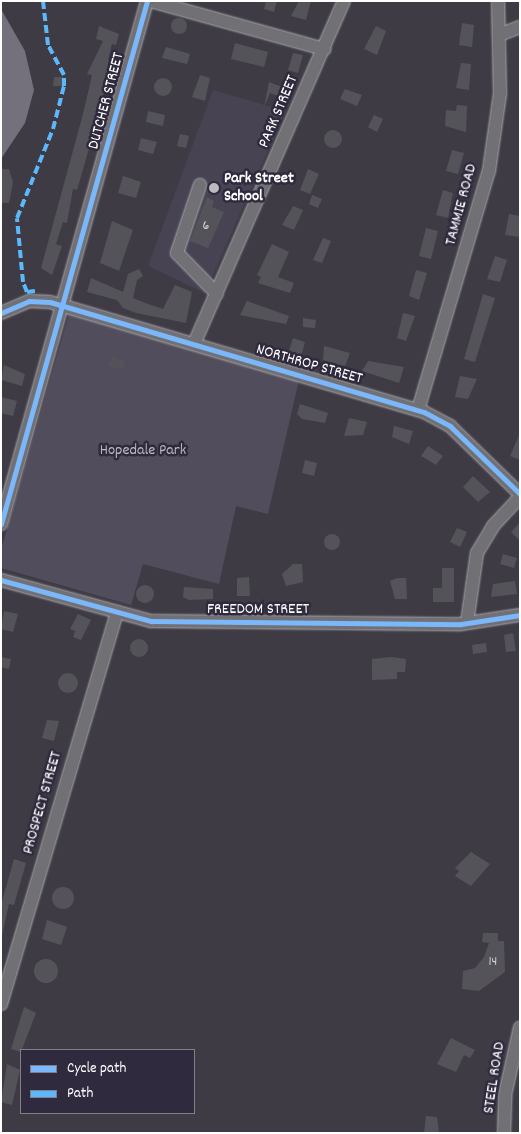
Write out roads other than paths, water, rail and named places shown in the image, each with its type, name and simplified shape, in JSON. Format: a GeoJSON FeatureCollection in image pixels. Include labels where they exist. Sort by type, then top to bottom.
{"type":"FeatureCollection","features":[{"type":"Feature","properties":{"kind":"street","name":"DUTCHER STREET"},"geometry":{"type":"LineString","coordinates":[[1,524],[65,306],[147,1]]}},
{"type":"Feature","properties":{"kind":"street"},"geometry":{"type":"LineString","coordinates":[[151,1],[324,49]]}},
{"type":"Feature","properties":{"kind":"street","name":"PARK STREET"},"geometry":{"type":"LineString","coordinates":[[194,344],[344,1]]}},
{"type":"Feature","properties":{"kind":"street","name":"TAMMIE ROAD"},"geometry":{"type":"LineString","coordinates":[[418,410],[485,189],[500,94],[498,1]]}},
{"type":"Feature","properties":{"kind":"street"},"geometry":{"type":"LineString","coordinates":[[499,34],[520,27]]}},
{"type":"Feature","properties":{"kind":"street"},"geometry":{"type":"LineString","coordinates":[[200,185],[177,253],[217,294]]}},
{"type":"Feature","properties":{"kind":"street","name":"NORTHROP STREET"},"geometry":{"type":"LineString","coordinates":[[1,313],[29,301],[65,306],[418,410],[450,426],[520,495]]}},
{"type":"Feature","properties":{"kind":"street"},"geometry":{"type":"LineString","coordinates":[[467,623],[477,553],[493,526],[520,495]]}},
{"type":"Feature","properties":{"kind":"street","name":"FREEDOM STREET"},"geometry":{"type":"LineString","coordinates":[[1,580],[117,612],[178,622],[467,623],[520,615]]}},
{"type":"Feature","properties":{"kind":"street","name":"PROSPECT STREET"},"geometry":{"type":"LineString","coordinates":[[1,1004],[4,984],[117,612]]}},
{"type":"Feature","properties":{"kind":"street","name":"STEEL ROAD"},"geometry":{"type":"LineString","coordinates":[[504,1133],[505,1095],[520,1028]]}},
{"type":"Feature","properties":{"kind":"place","name":"Park Street School"},"geometry":{"type":"Point","coordinates":[214,188]}},
{"type":"Feature","properties":{"kind":"park label","name":"Hopedale Park"},"geometry":{"type":"Point","coordinates":[143,451]}}]}
